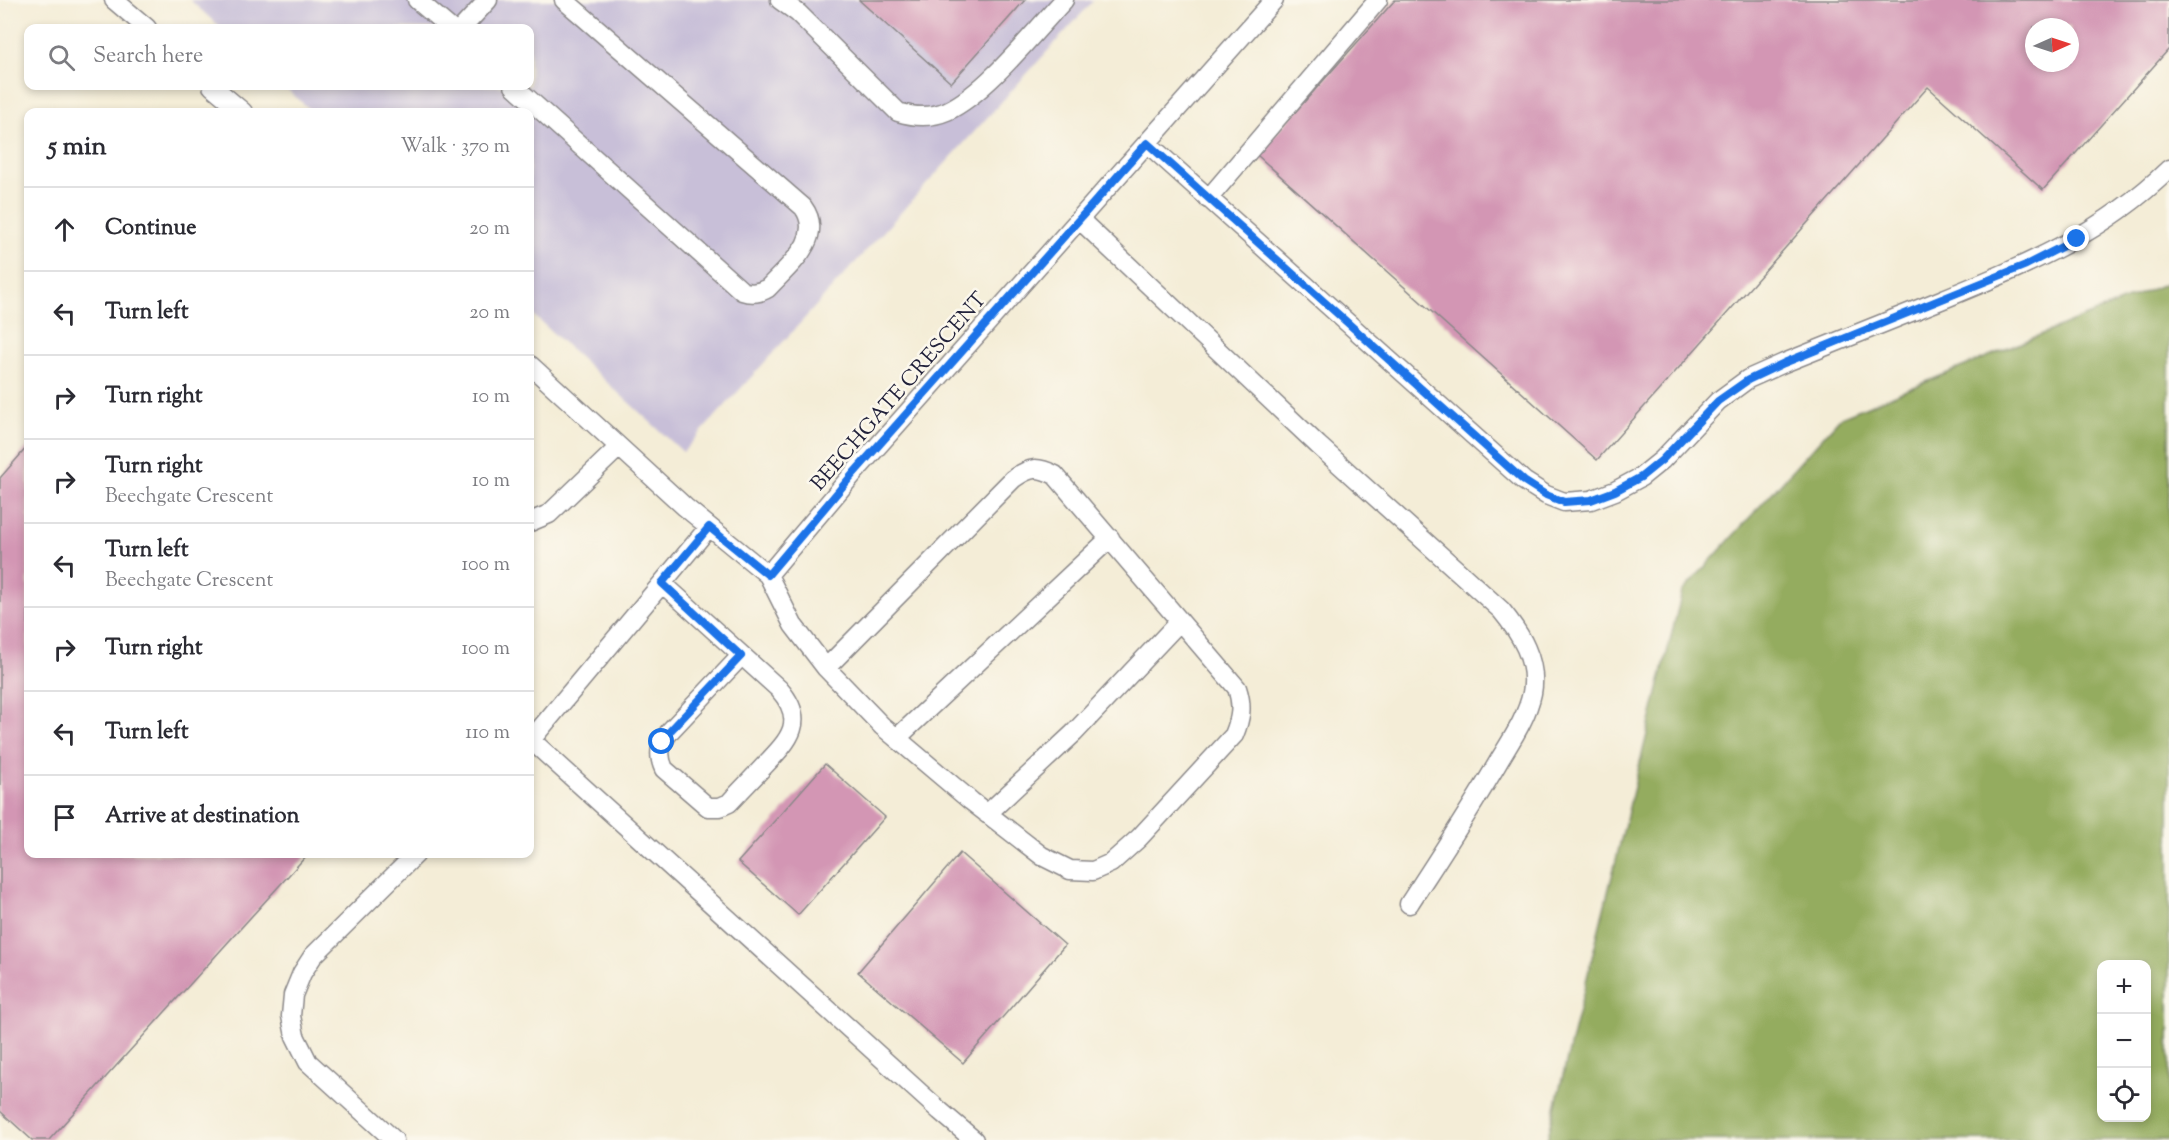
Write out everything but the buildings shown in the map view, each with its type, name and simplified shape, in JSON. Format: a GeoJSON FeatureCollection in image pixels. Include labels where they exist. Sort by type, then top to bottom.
{"type":"FeatureCollection","features":[{"type":"Feature","properties":{"kind":"lane"},"geometry":{"type":"LineString","coordinates":[[114,0],[142,24]]}},
{"type":"Feature","properties":{"kind":"lane"},"geometry":{"type":"LineString","coordinates":[[417,0],[445,24]]}},
{"type":"Feature","properties":{"kind":"lane"},"geometry":{"type":"LineString","coordinates":[[466,24],[488,0]]}},
{"type":"Feature","properties":{"kind":"lane"},"geometry":{"type":"LineString","coordinates":[[518,90],[742,291],[749,293],[768,288],[809,242],[812,225],[802,207],[564,0]]}},
{"type":"Feature","properties":{"kind":"lane"},"geometry":{"type":"LineString","coordinates":[[780,0],[798,13],[898,112],[912,117],[945,112],[971,96],[1004,65],[1064,0]]}},
{"type":"Feature","properties":{"kind":"lane","name":"BEECHGATE CRESCENT"},"geometry":{"type":"LineString","coordinates":[[768,575],[853,474],[1274,0]]}},
{"type":"Feature","properties":{"kind":"lane"},"geometry":{"type":"LineString","coordinates":[[1208,199],[1378,0]]}},
{"type":"Feature","properties":{"kind":"lane"},"geometry":{"type":"LineString","coordinates":[[217,90],[238,108]]}},
{"type":"Feature","properties":{"kind":"lane"},"geometry":{"type":"LineString","coordinates":[[1147,143],[1524,481],[1546,495],[1564,502],[1591,500],[1615,491],[1641,477],[1662,460],[1718,401],[1748,380],[1795,358],[2026,265],[2077,239],[2122,210],[2169,169]]}},
{"type":"Feature","properties":{"kind":"lane"},"geometry":{"type":"LineString","coordinates":[[1079,219],[1318,445],[1501,610],[1518,631],[1528,652],[1532,674],[1532,693],[1524,718],[1475,802],[1409,904]]}},
{"type":"Feature","properties":{"kind":"lane"},"geometry":{"type":"LineString","coordinates":[[534,369],[709,527],[768,575],[793,625],[826,668],[882,726],[987,814],[1042,856],[1071,870],[1093,871],[1111,863],[1139,838],[1234,735],[1240,722],[1241,709],[1237,688],[1055,475],[1043,469],[1025,470],[1005,487],[826,668]]}},
{"type":"Feature","properties":{"kind":"lane"},"geometry":{"type":"LineString","coordinates":[[534,520],[549,514],[619,447]]}},
{"type":"Feature","properties":{"kind":"lane"},"geometry":{"type":"LineString","coordinates":[[534,735],[709,527]]}},
{"type":"Feature","properties":{"kind":"lane"},"geometry":{"type":"LineString","coordinates":[[897,738],[1110,538]]}},
{"type":"Feature","properties":{"kind":"lane"},"geometry":{"type":"LineString","coordinates":[[662,583],[779,689],[790,702],[793,717],[792,735],[783,747],[729,803],[720,807],[708,807],[702,805],[664,769],[660,761],[660,751],[662,742],[670,731],[741,656]]}},
{"type":"Feature","properties":{"kind":"lane"},"geometry":{"type":"LineString","coordinates":[[987,814],[1074,733],[1180,621]]}},
{"type":"Feature","properties":{"kind":"lane"},"geometry":{"type":"LineString","coordinates":[[534,744],[969,1139]]}},
{"type":"Feature","properties":{"kind":"lane"},"geometry":{"type":"LineString","coordinates":[[394,1140],[308,1062],[295,1036],[291,1016],[293,995],[302,973],[313,956],[412,858]]}},
{"type":"Feature","properties":{"kind":"shaded area"},"geometry":{"type":"Polygon","coordinates":[[[190,0],[1094,0],[683,452],[534,316],[534,108],[308,108],[288,90],[534,90],[534,24],[217,24],[190,0]]]}},
{"type":"Feature","properties":{"kind":"green space"},"geometry":{"type":"Polygon","coordinates":[[[2169,282],[2169,1140],[1547,1140],[1682,592],[1841,417],[2169,282]]]}},
{"type":"Feature","properties":{"kind":"route"},"geometry":{"type":"LineString","coordinates":[[662,742],[741,656],[662,583],[709,527],[768,575],[853,474],[1147,143],[1524,481],[1546,495],[1564,502],[1591,500],[1615,491],[1641,477],[1662,460],[1718,401],[1748,380],[1784,363],[2026,265],[2077,239]]}}]}
